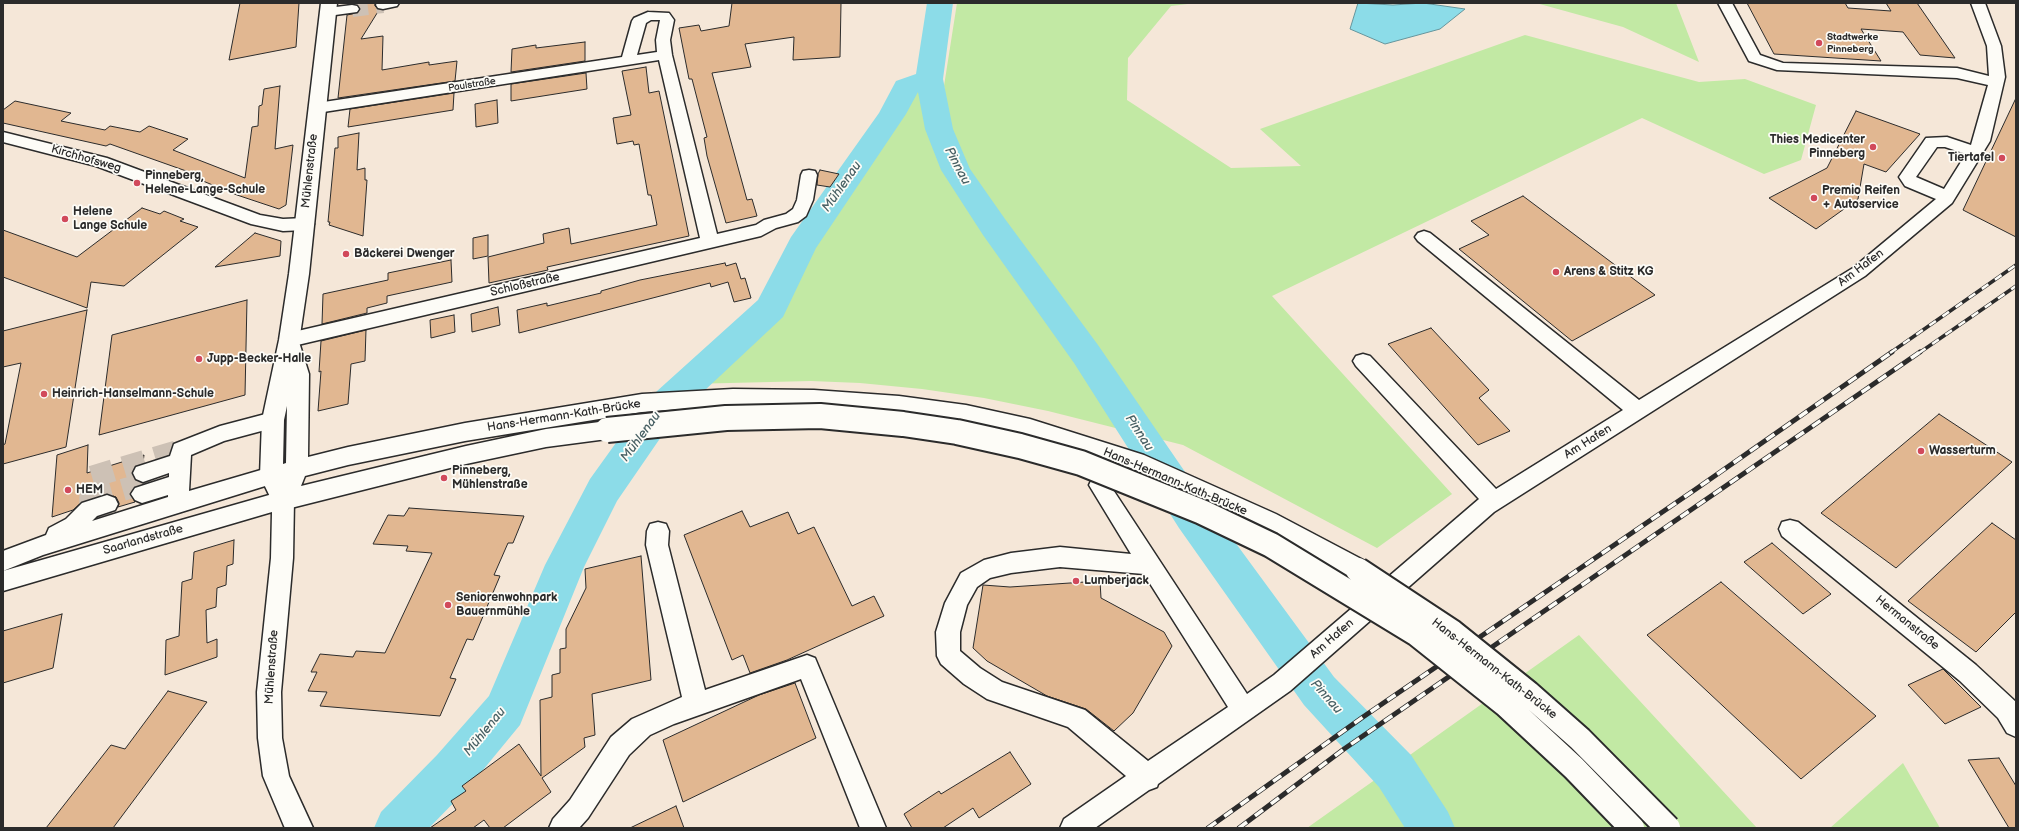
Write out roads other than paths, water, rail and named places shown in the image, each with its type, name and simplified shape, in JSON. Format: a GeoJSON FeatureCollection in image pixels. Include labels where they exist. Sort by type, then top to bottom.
{"type":"FeatureCollection","features":[{"type":"Feature","properties":{"kind":"main road","name":"Mühlenstraße"},"geometry":{"type":"LineString","coordinates":[[283,500],[271,476],[273,420],[289,340],[305,224],[328,8]]}},
{"type":"Feature","properties":{"kind":"main road","name":"Mühlenstraße"},"geometry":{"type":"LineString","coordinates":[[283,500],[297,469],[298,374],[289,340]]}},
{"type":"Feature","properties":{"kind":"main road","name":"Hans-Hermann-Kath-Brücke"},"geometry":{"type":"LineString","coordinates":[[283,500],[473,453],[546,438],[607,419],[642,403],[733,397],[814,398],[899,405],[966,414],[1030,428],[1136,462],[1202,490],[1268,521],[1358,570],[1452,632],[1528,692],[1580,739],[1668,828]]}},
{"type":"Feature","properties":{"kind":"main road","name":"Hans-Hermann-Kath-Brücke"},"geometry":{"type":"LineString","coordinates":[[271,476],[348,456],[465,432],[607,419],[820,416],[903,424],[957,432],[1020,446],[1081,463],[1202,512],[1271,545],[1416,634],[1505,704],[1574,768],[1632,828]]}},
{"type":"Feature","properties":{"kind":"street"},"geometry":{"type":"LineString","coordinates":[[1725,3],[1754,58],[1782,67],[1957,73],[1996,82]]}},
{"type":"Feature","properties":{"kind":"street","name":"Am Hafen"},"geometry":{"type":"LineString","coordinates":[[1073,828],[1148,778],[1282,684],[1494,501],[1859,272],[1947,198],[1982,142],[1997,77],[1994,46],[1978,3]]}},
{"type":"Feature","properties":{"kind":"street"},"geometry":{"type":"LineString","coordinates":[[328,8],[352,9]]}},
{"type":"Feature","properties":{"kind":"street"},"geometry":{"type":"LineString","coordinates":[[628,61],[639,21],[648,16],[664,16],[667,20],[663,40],[665,55],[710,242]]}},
{"type":"Feature","properties":{"kind":"street","name":"Paulstraße"},"geometry":{"type":"LineString","coordinates":[[317,108],[665,55]]}},
{"type":"Feature","properties":{"kind":"street","name":"Kirchhofsweg"},"geometry":{"type":"LineString","coordinates":[[3,137],[101,162],[257,220],[283,225],[305,224]]}},
{"type":"Feature","properties":{"kind":"street"},"geometry":{"type":"LineString","coordinates":[[1947,198],[1911,182],[1908,177],[1932,142],[1947,142],[1975,152]]}},
{"type":"Feature","properties":{"kind":"street","name":"Schloßstraße"},"geometry":{"type":"LineString","coordinates":[[289,340],[761,230],[770,224],[792,218],[800,212],[805,200],[809,175]]}},
{"type":"Feature","properties":{"kind":"street"},"geometry":{"type":"LineString","coordinates":[[1424,237],[1638,410]]}},
{"type":"Feature","properties":{"kind":"street"},"geometry":{"type":"LineString","coordinates":[[1363,361],[1494,501]]}},
{"type":"Feature","properties":{"kind":"street"},"geometry":{"type":"LineString","coordinates":[[178,503],[181,450],[220,434],[273,420]]}},
{"type":"Feature","properties":{"kind":"street"},"geometry":{"type":"LineString","coordinates":[[143,483],[180,472]]}},
{"type":"Feature","properties":{"kind":"street","name":"Saarlandstraße"},"geometry":{"type":"LineString","coordinates":[[3,561],[39,547],[178,503],[271,476]]}},
{"type":"Feature","properties":{"kind":"street"},"geometry":{"type":"LineString","coordinates":[[1099,485],[1244,711]]}},
{"type":"Feature","properties":{"kind":"street","name":"Saarlandstraße"},"geometry":{"type":"LineString","coordinates":[[3,581],[283,500]]}},
{"type":"Feature","properties":{"kind":"street","name":"Mühlenstraße"},"geometry":{"type":"LineString","coordinates":[[283,500],[282,558],[269,692],[270,738],[276,776],[293,817],[300,828]]}},
{"type":"Feature","properties":{"kind":"street"},"geometry":{"type":"LineString","coordinates":[[39,547],[74,524],[90,509],[107,504]]}},
{"type":"Feature","properties":{"kind":"street","name":"Hermanstraße"},"geometry":{"type":"LineString","coordinates":[[1790,529],[1968,673],[2007,710],[2016,725]]}},
{"type":"Feature","properties":{"kind":"street"},"geometry":{"type":"LineString","coordinates":[[658,531],[657,545],[696,704]]}},
{"type":"Feature","properties":{"kind":"street"},"geometry":{"type":"LineString","coordinates":[[1148,778],[1076,718],[995,691],[972,676],[949,656],[948,632],[956,603],[969,580],[984,570],[1011,564],[1060,557],[1151,565]]}},
{"type":"Feature","properties":{"kind":"street"},"geometry":{"type":"LineString","coordinates":[[562,828],[579,809],[620,746],[641,727],[668,714],[808,666],[873,828]]}},
{"type":"Feature","properties":{"kind":"water"},"geometry":{"type":"Polygon","coordinates":[[[1358,3],[1393,5],[1423,3],[1465,9],[1440,29],[1385,44],[1350,29],[1358,3]]]}},
{"type":"Feature","properties":{"kind":"waterway","name":"Pinnau"},"geometry":{"type":"LineString","coordinates":[[929,79],[940,3]]}},
{"type":"Feature","properties":{"kind":"waterway","name":"Mühlenau"},"geometry":{"type":"LineString","coordinates":[[397,828],[453,771],[505,710],[565,565],[603,490],[659,411],[771,308],[802,245],[892,114],[906,87],[929,79]]}},
{"type":"Feature","properties":{"kind":"waterway","name":"Pinnau"},"geometry":{"type":"LineString","coordinates":[[929,79],[939,129],[956,170],[994,227],[1086,354],[1193,516],[1319,691],[1395,771],[1432,828]]}},
{"type":"Feature","properties":{"kind":"tunnel"},"geometry":{"type":"LineString","coordinates":[[352,9],[383,5]]}},
{"type":"Feature","properties":{"kind":"tunnel"},"geometry":{"type":"LineString","coordinates":[[90,509],[91,477],[181,450]]}},
{"type":"Feature","properties":{"kind":"tunnel"},"geometry":{"type":"LineString","coordinates":[[91,499],[143,484]]}},
{"type":"Feature","properties":{"kind":"railway"},"geometry":{"type":"LineString","coordinates":[[1890,353],[2016,265]]}},
{"type":"Feature","properties":{"kind":"railway"},"geometry":{"type":"LineString","coordinates":[[1919,353],[2016,286]]}},
{"type":"Feature","properties":{"kind":"railway"},"geometry":{"type":"LineString","coordinates":[[1208,828],[1363,717],[1696,489],[1892,352]]}},
{"type":"Feature","properties":{"kind":"railway"},"geometry":{"type":"LineString","coordinates":[[1239,828],[1344,749],[1920,352]]}},
{"type":"Feature","properties":{"kind":"place","name":"Stadtwerke Pinneberg"},"geometry":{"type":"Point","coordinates":[1819,43]}},
{"type":"Feature","properties":{"kind":"place","name":"Thies Medicenter Pinneberg"},"geometry":{"type":"Point","coordinates":[1873,147]}},
{"type":"Feature","properties":{"kind":"place","name":"Tiertafel"},"geometry":{"type":"Point","coordinates":[2002,158]}},
{"type":"Feature","properties":{"kind":"place","name":"Pinneberg, Helene-Lange-Schule"},"geometry":{"type":"Point","coordinates":[137,183]}},
{"type":"Feature","properties":{"kind":"place","name":"Premio Reifen + Autoservice"},"geometry":{"type":"Point","coordinates":[1814,198]}},
{"type":"Feature","properties":{"kind":"place","name":"Helene Lange Schule"},"geometry":{"type":"Point","coordinates":[65,219]}},
{"type":"Feature","properties":{"kind":"place","name":"Bäckerei Dwenger"},"geometry":{"type":"Point","coordinates":[346,254]}},
{"type":"Feature","properties":{"kind":"place","name":"Arens & Stitz KG"},"geometry":{"type":"Point","coordinates":[1556,272]}},
{"type":"Feature","properties":{"kind":"place","name":"Jupp-Becker-Halle"},"geometry":{"type":"Point","coordinates":[199,359]}},
{"type":"Feature","properties":{"kind":"place","name":"Heinrich-Hanselmann-Schule"},"geometry":{"type":"Point","coordinates":[44,394]}},
{"type":"Feature","properties":{"kind":"place","name":"Wasserturm"},"geometry":{"type":"Point","coordinates":[1921,451]}},
{"type":"Feature","properties":{"kind":"place","name":"Pinneberg, Mühlenstraße"},"geometry":{"type":"Point","coordinates":[444,478]}},
{"type":"Feature","properties":{"kind":"place","name":"HEM"},"geometry":{"type":"Point","coordinates":[68,490]}},
{"type":"Feature","properties":{"kind":"place","name":"Lumberjack"},"geometry":{"type":"Point","coordinates":[1076,581]}},
{"type":"Feature","properties":{"kind":"place","name":"Seniorenwohnpark Bauernmühle"},"geometry":{"type":"Point","coordinates":[448,605]}}]}
